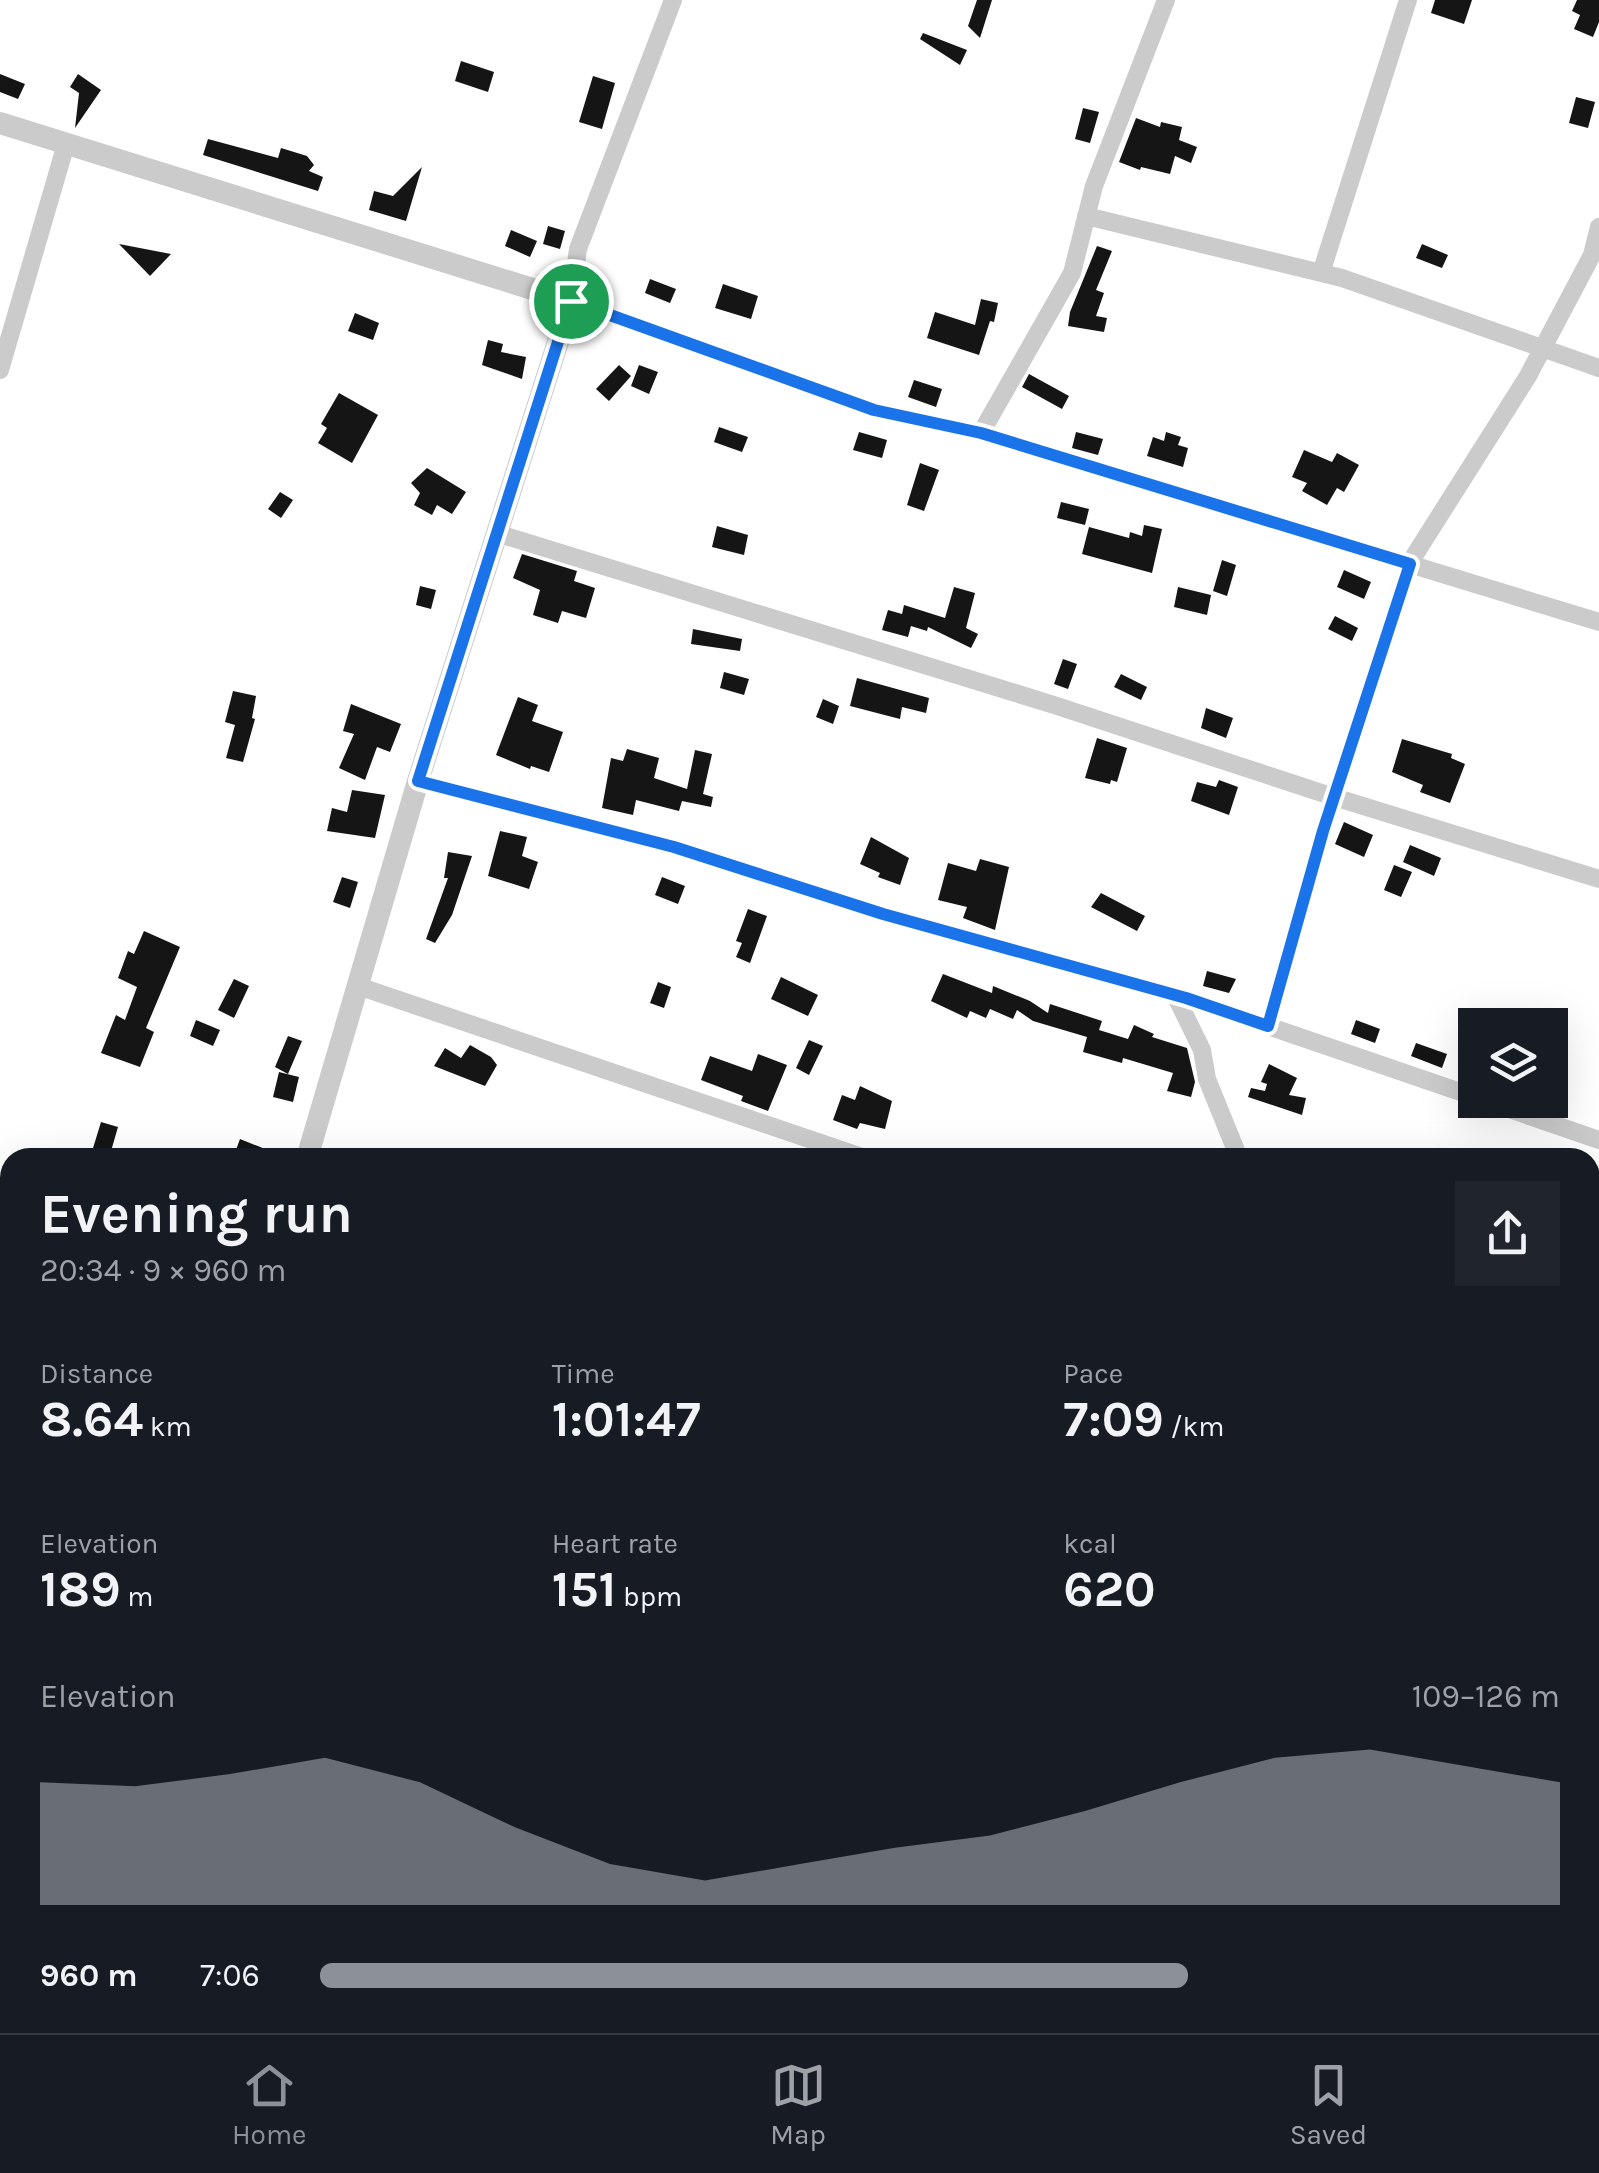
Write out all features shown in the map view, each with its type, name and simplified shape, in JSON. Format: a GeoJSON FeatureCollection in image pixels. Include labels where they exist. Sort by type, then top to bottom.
{"type":"FeatureCollection","features":[{"type":"Feature","properties":{"kind":"street"},"geometry":{"type":"LineString","coordinates":[[311,1148],[418,781],[571,301],[578,249],[673,0]]}},
{"type":"Feature","properties":{"kind":"street"},"geometry":{"type":"LineString","coordinates":[[981,433],[1072,273],[1094,186],[1166,0]]}},
{"type":"Feature","properties":{"kind":"street"},"geometry":{"type":"LineString","coordinates":[[1321,272],[1408,0]]}},
{"type":"Feature","properties":{"kind":"street"},"geometry":{"type":"LineString","coordinates":[[0,122],[571,301],[874,410],[981,433],[1599,622]]}},
{"type":"Feature","properties":{"kind":"street"},"geometry":{"type":"LineString","coordinates":[[0,370],[66,144]]}},
{"type":"Feature","properties":{"kind":"street"},"geometry":{"type":"LineString","coordinates":[[1086,216],[1321,272],[1599,368]]}},
{"type":"Feature","properties":{"kind":"street"},"geometry":{"type":"LineString","coordinates":[[1268,1026],[1334,798],[1410,564],[1544,346],[1592,255],[1599,228]]}},
{"type":"Feature","properties":{"kind":"street"},"geometry":{"type":"LineString","coordinates":[[496,532],[1599,880]]}},
{"type":"Feature","properties":{"kind":"street"},"geometry":{"type":"LineString","coordinates":[[418,781],[674,847],[883,914],[1175,995],[1458,1091]]}},
{"type":"Feature","properties":{"kind":"street"},"geometry":{"type":"LineString","coordinates":[[358,986],[836,1148]]}},
{"type":"Feature","properties":{"kind":"street"},"geometry":{"type":"LineString","coordinates":[[1175,995],[1202,1050],[1208,1078],[1235,1148]]}},
{"type":"Feature","properties":{"kind":"street"},"geometry":{"type":"LineString","coordinates":[[1535,1118],[1599,1140]]}},
{"type":"Feature","properties":{"kind":"building"},"geometry":{"type":"Polygon","coordinates":[[[977,0],[992,0],[980,38],[968,26],[977,0]]]}},
{"type":"Feature","properties":{"kind":"building"},"geometry":{"type":"Polygon","coordinates":[[[1435,0],[1472,0],[1464,24],[1431,13],[1435,0]]]}},
{"type":"Feature","properties":{"kind":"building"},"geometry":{"type":"Polygon","coordinates":[[[1577,0],[1599,0],[1599,22],[1593,37],[1574,29],[1580,15],[1572,11],[1577,0]]]}},
{"type":"Feature","properties":{"kind":"building"},"geometry":{"type":"Polygon","coordinates":[[[923,33],[967,50],[960,65],[920,39],[923,33]]]}},
{"type":"Feature","properties":{"kind":"building"},"geometry":{"type":"Polygon","coordinates":[[[461,61],[494,72],[488,92],[455,81],[461,61]]]}},
{"type":"Feature","properties":{"kind":"building"},"geometry":{"type":"Polygon","coordinates":[[[0,74],[25,84],[18,99],[0,92],[0,74]]]}},
{"type":"Feature","properties":{"kind":"building"},"geometry":{"type":"Polygon","coordinates":[[[78,74],[101,90],[75,128],[79,93],[70,87],[78,74]]]}},
{"type":"Feature","properties":{"kind":"building"},"geometry":{"type":"Polygon","coordinates":[[[593,76],[615,83],[602,129],[579,122],[593,76]]]}},
{"type":"Feature","properties":{"kind":"building"},"geometry":{"type":"Polygon","coordinates":[[[1576,97],[1595,102],[1588,128],[1569,123],[1576,97]]]}},
{"type":"Feature","properties":{"kind":"building"},"geometry":{"type":"Polygon","coordinates":[[[1083,108],[1099,112],[1090,143],[1075,139],[1083,108]]]}},
{"type":"Feature","properties":{"kind":"building"},"geometry":{"type":"Polygon","coordinates":[[[1136,118],[1160,127],[1161,122],[1182,127],[1179,140],[1197,147],[1191,163],[1175,156],[1170,174],[1119,162],[1136,118]]]}},
{"type":"Feature","properties":{"kind":"building"},"geometry":{"type":"Polygon","coordinates":[[[208,139],[278,158],[281,148],[307,156],[314,165],[309,171],[323,177],[318,191],[203,155],[208,139]]]}},
{"type":"Feature","properties":{"kind":"building"},"geometry":{"type":"Polygon","coordinates":[[[422,167],[406,221],[369,210],[374,191],[393,196],[422,167]]]}},
{"type":"Feature","properties":{"kind":"building"},"geometry":{"type":"Polygon","coordinates":[[[548,226],[565,231],[560,249],[543,244],[548,226]]]}},
{"type":"Feature","properties":{"kind":"building"},"geometry":{"type":"Polygon","coordinates":[[[511,230],[537,241],[530,257],[505,246],[511,230]]]}},
{"type":"Feature","properties":{"kind":"building"},"geometry":{"type":"Polygon","coordinates":[[[119,244],[171,254],[150,276],[119,244]]]}},
{"type":"Feature","properties":{"kind":"building"},"geometry":{"type":"Polygon","coordinates":[[[1422,244],[1448,255],[1442,268],[1416,258],[1422,244]]]}},
{"type":"Feature","properties":{"kind":"building"},"geometry":{"type":"Polygon","coordinates":[[[1097,246],[1112,251],[1096,290],[1104,293],[1096,316],[1107,318],[1104,332],[1068,326],[1097,246]]]}},
{"type":"Feature","properties":{"kind":"building"},"geometry":{"type":"Polygon","coordinates":[[[650,279],[676,289],[670,303],[645,293],[650,279]]]}},
{"type":"Feature","properties":{"kind":"building"},"geometry":{"type":"Polygon","coordinates":[[[723,284],[758,296],[751,319],[715,308],[723,284]]]}},
{"type":"Feature","properties":{"kind":"building"},"geometry":{"type":"Polygon","coordinates":[[[981,299],[998,303],[979,355],[927,338],[935,312],[975,325],[981,299]]]}},
{"type":"Feature","properties":{"kind":"building"},"geometry":{"type":"Polygon","coordinates":[[[355,313],[379,323],[373,340],[348,331],[355,313]]]}},
{"type":"Feature","properties":{"kind":"building"},"geometry":{"type":"Polygon","coordinates":[[[488,340],[503,344],[501,352],[526,357],[522,379],[482,365],[488,340]]]}},
{"type":"Feature","properties":{"kind":"building"},"geometry":{"type":"Polygon","coordinates":[[[619,365],[631,376],[609,401],[596,389],[619,365]]]}},
{"type":"Feature","properties":{"kind":"building"},"geometry":{"type":"Polygon","coordinates":[[[639,365],[658,372],[649,394],[631,386],[639,365]]]}},
{"type":"Feature","properties":{"kind":"building"},"geometry":{"type":"Polygon","coordinates":[[[1029,374],[1069,396],[1062,409],[1022,387],[1029,374]]]}},
{"type":"Feature","properties":{"kind":"building"},"geometry":{"type":"Polygon","coordinates":[[[914,380],[942,389],[936,407],[908,397],[914,380]]]}},
{"type":"Feature","properties":{"kind":"building"},"geometry":{"type":"Polygon","coordinates":[[[339,393],[378,415],[352,463],[318,443],[327,428],[321,424],[339,393]]]}},
{"type":"Feature","properties":{"kind":"building"},"geometry":{"type":"Polygon","coordinates":[[[719,427],[748,437],[742,452],[714,442],[719,427]]]}},
{"type":"Feature","properties":{"kind":"building"},"geometry":{"type":"Polygon","coordinates":[[[859,432],[887,440],[882,458],[853,450],[859,432]]]}},
{"type":"Feature","properties":{"kind":"building"},"geometry":{"type":"Polygon","coordinates":[[[1076,432],[1103,439],[1098,455],[1072,448],[1076,432]]]}},
{"type":"Feature","properties":{"kind":"building"},"geometry":{"type":"Polygon","coordinates":[[[1166,432],[1181,437],[1178,445],[1188,448],[1183,467],[1147,456],[1153,437],[1164,441],[1166,432]]]}},
{"type":"Feature","properties":{"kind":"building"},"geometry":{"type":"Polygon","coordinates":[[[1304,450],[1332,462],[1337,453],[1359,465],[1344,492],[1337,488],[1327,505],[1302,491],[1307,483],[1292,477],[1304,450]]]}},
{"type":"Feature","properties":{"kind":"building"},"geometry":{"type":"Polygon","coordinates":[[[920,463],[939,470],[924,511],[907,505],[920,463]]]}},
{"type":"Feature","properties":{"kind":"building"},"geometry":{"type":"Polygon","coordinates":[[[427,468],[466,492],[452,514],[437,505],[432,515],[414,505],[420,493],[411,483],[427,468]]]}},
{"type":"Feature","properties":{"kind":"building"},"geometry":{"type":"Polygon","coordinates":[[[280,492],[293,500],[281,518],[268,509],[280,492]]]}},
{"type":"Feature","properties":{"kind":"building"},"geometry":{"type":"Polygon","coordinates":[[[1061,502],[1089,509],[1085,525],[1057,518],[1061,502]]]}},
{"type":"Feature","properties":{"kind":"building"},"geometry":{"type":"Polygon","coordinates":[[[1144,525],[1162,529],[1152,573],[1082,554],[1089,527],[1129,538],[1130,532],[1142,536],[1144,525]]]}},
{"type":"Feature","properties":{"kind":"building"},"geometry":{"type":"Polygon","coordinates":[[[717,526],[748,535],[744,555],[712,547],[717,526]]]}},
{"type":"Feature","properties":{"kind":"building"},"geometry":{"type":"Polygon","coordinates":[[[522,554],[577,571],[574,581],[595,588],[586,618],[562,611],[558,623],[533,615],[540,590],[513,578],[522,554]]]}},
{"type":"Feature","properties":{"kind":"building"},"geometry":{"type":"Polygon","coordinates":[[[1222,560],[1236,565],[1227,596],[1213,591],[1222,560]]]}},
{"type":"Feature","properties":{"kind":"building"},"geometry":{"type":"Polygon","coordinates":[[[1344,570],[1371,582],[1364,599],[1337,587],[1344,570]]]}},
{"type":"Feature","properties":{"kind":"building"},"geometry":{"type":"Polygon","coordinates":[[[420,586],[436,590],[431,609],[416,605],[420,586]]]}},
{"type":"Feature","properties":{"kind":"building"},"geometry":{"type":"Polygon","coordinates":[[[954,587],[975,593],[966,628],[978,634],[971,648],[928,627],[927,631],[911,626],[908,637],[882,630],[888,610],[902,614],[904,605],[945,618],[954,587]]]}},
{"type":"Feature","properties":{"kind":"building"},"geometry":{"type":"Polygon","coordinates":[[[1178,587],[1211,595],[1207,615],[1174,607],[1178,587]]]}},
{"type":"Feature","properties":{"kind":"building"},"geometry":{"type":"Polygon","coordinates":[[[1335,616],[1358,628],[1352,641],[1328,629],[1335,616]]]}},
{"type":"Feature","properties":{"kind":"building"},"geometry":{"type":"Polygon","coordinates":[[[693,629],[742,639],[740,651],[691,644],[693,629]]]}},
{"type":"Feature","properties":{"kind":"building"},"geometry":{"type":"Polygon","coordinates":[[[1063,659],[1077,664],[1068,689],[1054,684],[1063,659]]]}},
{"type":"Feature","properties":{"kind":"building"},"geometry":{"type":"Polygon","coordinates":[[[724,672],[749,679],[744,695],[720,688],[724,672]]]}},
{"type":"Feature","properties":{"kind":"building"},"geometry":{"type":"Polygon","coordinates":[[[1121,674],[1147,687],[1141,700],[1114,687],[1121,674]]]}},
{"type":"Feature","properties":{"kind":"building"},"geometry":{"type":"Polygon","coordinates":[[[857,678],[929,698],[926,713],[902,707],[900,719],[850,706],[857,678]]]}},
{"type":"Feature","properties":{"kind":"building"},"geometry":{"type":"Polygon","coordinates":[[[233,691],[256,696],[252,718],[255,719],[243,762],[226,758],[235,725],[225,722],[233,691]]]}},
{"type":"Feature","properties":{"kind":"building"},"geometry":{"type":"Polygon","coordinates":[[[518,697],[538,705],[532,721],[563,732],[549,772],[496,755],[518,697]]]}},
{"type":"Feature","properties":{"kind":"building"},"geometry":{"type":"Polygon","coordinates":[[[823,699],[839,706],[833,724],[816,717],[823,699]]]}},
{"type":"Feature","properties":{"kind":"building"},"geometry":{"type":"Polygon","coordinates":[[[351,704],[401,724],[390,752],[377,747],[365,780],[339,768],[354,734],[343,731],[351,704]]]}},
{"type":"Feature","properties":{"kind":"building"},"geometry":{"type":"Polygon","coordinates":[[[1206,708],[1233,718],[1226,738],[1201,728],[1206,708]]]}},
{"type":"Feature","properties":{"kind":"building"},"geometry":{"type":"Polygon","coordinates":[[[1097,738],[1127,748],[1117,782],[1085,778],[1097,738]]]}},
{"type":"Feature","properties":{"kind":"building"},"geometry":{"type":"Polygon","coordinates":[[[1402,739],[1452,754],[1451,758],[1465,764],[1450,803],[1420,792],[1423,785],[1392,772],[1402,739]]]}},
{"type":"Feature","properties":{"kind":"building"},"geometry":{"type":"Polygon","coordinates":[[[627,749],[659,758],[654,778],[687,789],[695,750],[712,754],[703,794],[713,797],[711,807],[682,801],[679,811],[636,800],[633,815],[602,808],[611,758],[623,761],[627,749]]]}},
{"type":"Feature","properties":{"kind":"building"},"geometry":{"type":"Polygon","coordinates":[[[1219,780],[1238,787],[1229,815],[1191,801],[1197,782],[1216,787],[1219,780]]]}},
{"type":"Feature","properties":{"kind":"building"},"geometry":{"type":"Polygon","coordinates":[[[352,790],[385,795],[375,838],[327,831],[332,808],[347,812],[352,790]]]}},
{"type":"Feature","properties":{"kind":"building"},"geometry":{"type":"Polygon","coordinates":[[[1344,822],[1373,835],[1364,857],[1335,844],[1344,822]]]}},
{"type":"Feature","properties":{"kind":"building"},"geometry":{"type":"Polygon","coordinates":[[[500,831],[527,837],[522,856],[538,862],[529,889],[488,876],[500,831]]]}},
{"type":"Feature","properties":{"kind":"building"},"geometry":{"type":"Polygon","coordinates":[[[871,837],[909,858],[900,885],[878,877],[880,873],[860,864],[871,837]]]}},
{"type":"Feature","properties":{"kind":"building"},"geometry":{"type":"Polygon","coordinates":[[[1410,845],[1441,858],[1434,876],[1403,862],[1410,845]]]}},
{"type":"Feature","properties":{"kind":"building"},"geometry":{"type":"Polygon","coordinates":[[[448,852],[472,856],[452,915],[435,943],[426,939],[448,878],[444,878],[448,852]]]}},
{"type":"Feature","properties":{"kind":"building"},"geometry":{"type":"Polygon","coordinates":[[[980,859],[1009,867],[995,930],[963,918],[967,907],[938,900],[948,863],[976,871],[980,859]]]}},
{"type":"Feature","properties":{"kind":"building"},"geometry":{"type":"Polygon","coordinates":[[[1394,865],[1412,872],[1401,897],[1384,890],[1394,865]]]}},
{"type":"Feature","properties":{"kind":"building"},"geometry":{"type":"Polygon","coordinates":[[[342,877],[358,882],[350,908],[333,902],[342,877]]]}},
{"type":"Feature","properties":{"kind":"building"},"geometry":{"type":"Polygon","coordinates":[[[662,877],[685,886],[678,904],[655,895],[662,877]]]}},
{"type":"Feature","properties":{"kind":"building"},"geometry":{"type":"Polygon","coordinates":[[[1101,893],[1145,916],[1137,931],[1091,907],[1101,893]]]}},
{"type":"Feature","properties":{"kind":"building"},"geometry":{"type":"Polygon","coordinates":[[[748,909],[767,916],[750,963],[736,957],[742,943],[736,941],[748,909]]]}},
{"type":"Feature","properties":{"kind":"building"},"geometry":{"type":"Polygon","coordinates":[[[144,931],[180,947],[146,1028],[154,1032],[140,1067],[101,1053],[116,1015],[125,1020],[137,987],[118,978],[128,951],[134,954],[144,931]]]}},
{"type":"Feature","properties":{"kind":"building"},"geometry":{"type":"Polygon","coordinates":[[[1207,971],[1236,979],[1229,993],[1203,986],[1207,971]]]}},
{"type":"Feature","properties":{"kind":"building"},"geometry":{"type":"Polygon","coordinates":[[[943,974],[992,993],[993,986],[1048,1013],[1050,1004],[1102,1021],[1099,1030],[1128,1039],[1134,1025],[1154,1034],[1152,1037],[1187,1048],[1195,1082],[1191,1097],[1167,1091],[1173,1073],[1123,1058],[1122,1063],[1083,1052],[1087,1037],[1033,1021],[1017,1010],[1013,1019],[990,1009],[986,1018],[970,1011],[967,1018],[931,1001],[943,974]]]}},
{"type":"Feature","properties":{"kind":"building"},"geometry":{"type":"Polygon","coordinates":[[[781,977],[818,995],[808,1016],[771,999],[781,977]]]}},
{"type":"Feature","properties":{"kind":"building"},"geometry":{"type":"Polygon","coordinates":[[[234,979],[249,986],[234,1018],[218,1010],[234,979]]]}},
{"type":"Feature","properties":{"kind":"building"},"geometry":{"type":"Polygon","coordinates":[[[658,982],[671,987],[664,1008],[650,1003],[658,982]]]}},
{"type":"Feature","properties":{"kind":"building"},"geometry":{"type":"Polygon","coordinates":[[[196,1020],[220,1030],[213,1046],[190,1036],[196,1020]]]}},
{"type":"Feature","properties":{"kind":"building"},"geometry":{"type":"Polygon","coordinates":[[[1356,1020],[1380,1029],[1375,1043],[1351,1034],[1356,1020]]]}},
{"type":"Feature","properties":{"kind":"building"},"geometry":{"type":"Polygon","coordinates":[[[288,1036],[302,1041],[288,1074],[275,1067],[288,1036]]]}},
{"type":"Feature","properties":{"kind":"building"},"geometry":{"type":"Polygon","coordinates":[[[809,1040],[823,1046],[809,1075],[796,1068],[809,1040]]]}},
{"type":"Feature","properties":{"kind":"building"},"geometry":{"type":"Polygon","coordinates":[[[1416,1043],[1447,1054],[1442,1068],[1411,1056],[1416,1043]]]}},
{"type":"Feature","properties":{"kind":"building"},"geometry":{"type":"Polygon","coordinates":[[[470,1045],[497,1065],[485,1086],[434,1066],[445,1048],[461,1058],[470,1045]]]}},
{"type":"Feature","properties":{"kind":"building"},"geometry":{"type":"Polygon","coordinates":[[[758,1054],[787,1065],[768,1111],[741,1101],[743,1096],[701,1080],[710,1056],[752,1071],[758,1054]]]}},
{"type":"Feature","properties":{"kind":"building"},"geometry":{"type":"Polygon","coordinates":[[[1269,1064],[1297,1078],[1289,1095],[1306,1098],[1302,1115],[1248,1097],[1251,1088],[1265,1091],[1267,1084],[1261,1082],[1269,1064]]]}},
{"type":"Feature","properties":{"kind":"building"},"geometry":{"type":"Polygon","coordinates":[[[279,1072],[299,1077],[293,1102],[273,1097],[279,1072]]]}},
{"type":"Feature","properties":{"kind":"building"},"geometry":{"type":"Polygon","coordinates":[[[860,1086],[892,1101],[885,1129],[860,1123],[857,1129],[833,1120],[842,1095],[855,1100],[860,1086]]]}},
{"type":"Feature","properties":{"kind":"building"},"geometry":{"type":"Polygon","coordinates":[[[101,1122],[118,1127],[112,1148],[93,1148],[101,1122]]]}},
{"type":"Feature","properties":{"kind":"building"},"geometry":{"type":"Polygon","coordinates":[[[240,1139],[262,1148],[237,1148],[240,1139]]]}},
{"type":"Feature","properties":{"kind":"route"},"geometry":{"type":"LineString","coordinates":[[571,301],[874,410],[981,433],[1410,564],[1323,831],[1268,1026],[1186,998],[883,914],[674,847],[418,781],[571,301]]}}]}
